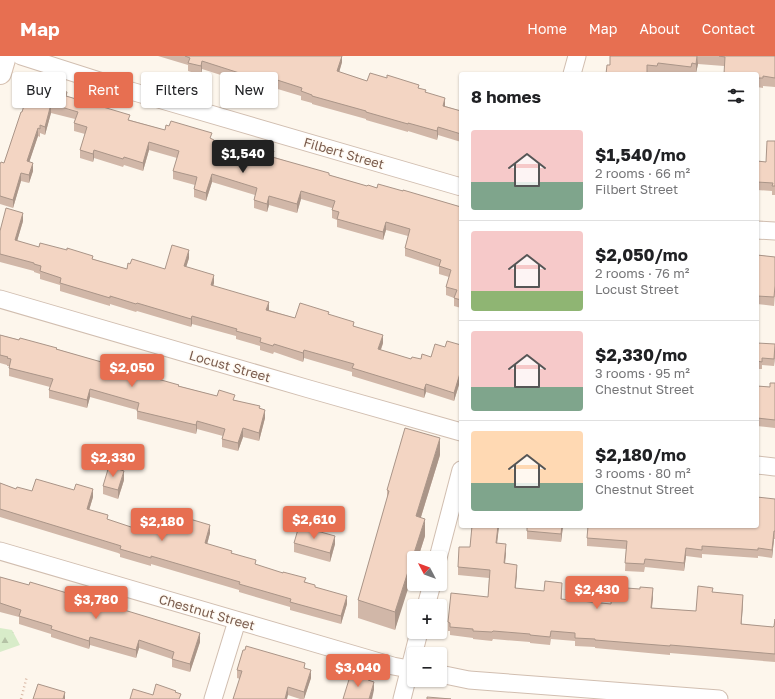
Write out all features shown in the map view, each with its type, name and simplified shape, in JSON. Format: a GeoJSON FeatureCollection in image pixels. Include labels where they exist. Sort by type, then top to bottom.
{"type":"FeatureCollection","features":[{"type":"Feature","properties":{"kind":"main road"},"geometry":{"type":"LineString","coordinates":[[0,73],[5,56]]}},
{"type":"Feature","properties":{"kind":"street","name":"Filbert Street"},"geometry":{"type":"LineString","coordinates":[[21,56],[131,91],[459,186]]}},
{"type":"Feature","properties":{"kind":"street"},"geometry":{"type":"LineString","coordinates":[[573,72],[578,56]]}},
{"type":"Feature","properties":{"kind":"street"},"geometry":{"type":"LineString","coordinates":[[759,230],[775,231]]}},
{"type":"Feature","properties":{"kind":"street","name":"Locust Street"},"geometry":{"type":"LineString","coordinates":[[0,298],[309,390],[459,431]]}},
{"type":"Feature","properties":{"kind":"street"},"geometry":{"type":"LineString","coordinates":[[759,465],[775,466]]}},
{"type":"Feature","properties":{"kind":"street"},"geometry":{"type":"LineString","coordinates":[[440,551],[459,478]]}},
{"type":"Feature","properties":{"kind":"street","name":"Chestnut Street"},"geometry":{"type":"LineString","coordinates":[[0,551],[393,666],[407,668]]}},
{"type":"Feature","properties":{"kind":"street"},"geometry":{"type":"LineString","coordinates":[[213,699],[237,621]]}},
{"type":"Feature","properties":{"kind":"street"},"geometry":{"type":"LineString","coordinates":[[447,675],[469,680],[719,699]]}},
{"type":"Feature","properties":{"kind":"street"},"geometry":{"type":"LineString","coordinates":[[402,699],[407,684]]}},
{"type":"Feature","properties":{"kind":"path"},"geometry":{"type":"LineString","coordinates":[[21,699],[27,676]]}},
{"type":"Feature","properties":{"kind":"green space"},"geometry":{"type":"Polygon","coordinates":[[[0,628],[12,630],[20,645],[0,652],[0,628]]]}},
{"type":"Feature","properties":{"kind":"building"},"geometry":{"type":"Polygon","coordinates":[[[185,56],[342,56],[337,71],[367,81],[370,73],[387,78],[387,75],[419,85],[418,88],[426,90],[425,92],[445,98],[443,106],[459,110],[459,133],[438,127],[437,131],[408,124],[312,96],[301,91],[302,88],[278,80],[278,72],[236,72],[202,61],[201,66],[188,63],[190,58],[185,56]]]}},
{"type":"Feature","properties":{"kind":"building"},"geometry":{"type":"Polygon","coordinates":[[[610,56],[697,56],[696,64],[692,63],[691,67],[658,63],[657,66],[647,65],[647,72],[606,72],[607,65],[610,65],[610,56]]]}},
{"type":"Feature","properties":{"kind":"building"},"geometry":{"type":"Polygon","coordinates":[[[719,56],[775,56],[775,78],[763,76],[763,78],[759,78],[759,72],[724,72],[725,57],[719,56]]]}},
{"type":"Feature","properties":{"kind":"building"},"geometry":{"type":"Polygon","coordinates":[[[66,96],[74,98],[74,108],[106,108],[130,115],[128,120],[165,130],[166,125],[169,126],[171,121],[212,133],[210,138],[214,141],[252,152],[255,145],[274,151],[272,157],[329,173],[329,175],[367,186],[377,188],[378,184],[403,190],[459,206],[459,299],[454,298],[457,290],[446,287],[451,270],[439,266],[441,260],[405,248],[410,229],[386,222],[383,232],[337,219],[339,212],[332,210],[335,201],[301,191],[297,204],[269,196],[267,204],[254,200],[257,188],[212,174],[206,193],[194,189],[197,177],[173,171],[179,151],[149,142],[143,163],[124,157],[123,159],[94,150],[93,154],[80,150],[87,127],[74,123],[78,112],[64,108],[66,108],[66,96]]]}},
{"type":"Feature","properties":{"kind":"building"},"geometry":{"type":"Polygon","coordinates":[[[23,108],[50,108],[45,127],[40,125],[40,129],[38,128],[27,161],[33,163],[29,175],[21,173],[13,200],[0,196],[0,164],[1,162],[4,163],[23,108]]]}},
{"type":"Feature","properties":{"kind":"building"},"geometry":{"type":"Polygon","coordinates":[[[767,141],[775,141],[775,186],[772,186],[773,183],[759,182],[759,161],[766,162],[767,141]]]}},
{"type":"Feature","properties":{"kind":"building"},"geometry":{"type":"Polygon","coordinates":[[[6,208],[23,213],[15,240],[39,247],[40,243],[67,250],[67,248],[93,256],[92,259],[127,269],[128,263],[130,264],[132,259],[165,269],[172,245],[189,250],[184,266],[214,275],[211,285],[269,302],[266,310],[295,318],[300,303],[329,312],[328,314],[354,322],[353,326],[383,335],[378,349],[411,359],[412,357],[421,359],[422,354],[431,357],[435,344],[445,347],[447,341],[459,344],[459,377],[454,393],[426,384],[424,390],[352,368],[354,364],[304,350],[303,353],[274,344],[273,346],[260,342],[261,338],[236,331],[237,329],[192,316],[191,319],[110,296],[110,298],[60,283],[61,278],[40,271],[41,266],[0,254],[0,231],[6,208]]]}},
{"type":"Feature","properties":{"kind":"building"},"geometry":{"type":"Polygon","coordinates":[[[759,255],[775,257],[774,297],[759,296],[759,255]]]}},
{"type":"Feature","properties":{"kind":"building"},"geometry":{"type":"Polygon","coordinates":[[[0,335],[19,340],[20,338],[57,348],[56,349],[179,385],[178,386],[217,396],[219,390],[235,395],[233,400],[260,406],[259,408],[265,410],[259,433],[243,428],[238,443],[222,439],[225,429],[197,421],[196,425],[137,411],[139,403],[90,389],[87,400],[49,390],[53,379],[9,368],[11,359],[0,355],[0,335]]]}},
{"type":"Feature","properties":{"kind":"building"},"geometry":{"type":"Polygon","coordinates":[[[759,343],[775,344],[774,359],[762,358],[762,362],[759,361],[759,343]]]}},
{"type":"Feature","properties":{"kind":"building"},"geometry":{"type":"Polygon","coordinates":[[[770,383],[775,383],[775,420],[759,418],[759,386],[770,387],[770,383]]]}},
{"type":"Feature","properties":{"kind":"building"},"geometry":{"type":"Polygon","coordinates":[[[405,428],[440,438],[416,516],[425,519],[415,551],[407,551],[407,575],[395,612],[358,600],[389,491],[387,490],[405,428]]]}},
{"type":"Feature","properties":{"kind":"building"},"geometry":{"type":"Polygon","coordinates":[[[109,466],[124,471],[118,490],[103,486],[109,466]]]}},
{"type":"Feature","properties":{"kind":"building"},"geometry":{"type":"Polygon","coordinates":[[[36,479],[74,490],[76,484],[93,489],[87,509],[108,515],[107,519],[149,533],[151,524],[169,530],[173,514],[210,525],[205,543],[232,551],[231,553],[256,560],[255,564],[283,573],[306,578],[304,582],[315,585],[315,587],[347,596],[341,616],[290,602],[291,599],[239,584],[240,582],[151,556],[151,558],[120,549],[121,546],[118,545],[0,509],[0,483],[16,489],[17,487],[32,491],[36,479]]]}},
{"type":"Feature","properties":{"kind":"building"},"geometry":{"type":"Polygon","coordinates":[[[759,497],[775,499],[775,531],[772,550],[702,546],[702,550],[686,548],[684,563],[645,559],[644,564],[625,563],[627,541],[587,538],[588,528],[759,528],[759,497]]]}},
{"type":"Feature","properties":{"kind":"building"},"geometry":{"type":"Polygon","coordinates":[[[299,526],[335,536],[330,553],[294,543],[299,526]]]}},
{"type":"Feature","properties":{"kind":"building"},"geometry":{"type":"Polygon","coordinates":[[[472,528],[498,528],[496,543],[506,544],[504,563],[517,565],[515,588],[544,591],[545,581],[562,583],[561,599],[611,604],[612,587],[640,589],[640,587],[653,588],[651,608],[696,611],[698,586],[713,588],[712,592],[743,595],[741,624],[773,627],[775,619],[775,654],[575,638],[575,633],[551,631],[550,637],[493,631],[473,631],[473,629],[450,627],[450,623],[448,622],[451,593],[488,597],[490,570],[458,567],[459,547],[470,547],[472,528]]]}},
{"type":"Feature","properties":{"kind":"building"},"geometry":{"type":"Polygon","coordinates":[[[527,528],[562,528],[561,534],[527,531],[527,528]]]}},
{"type":"Feature","properties":{"kind":"building"},"geometry":{"type":"Polygon","coordinates":[[[0,577],[29,585],[30,582],[67,593],[66,596],[110,610],[111,606],[200,633],[190,664],[172,659],[174,652],[139,640],[136,650],[90,637],[89,641],[51,629],[52,626],[19,616],[21,610],[0,603],[0,577]]]}},
{"type":"Feature","properties":{"kind":"building"},"geometry":{"type":"Polygon","coordinates":[[[246,646],[305,663],[304,668],[311,670],[304,692],[288,687],[285,699],[233,699],[242,671],[237,670],[243,650],[245,650],[246,646]]]}},
{"type":"Feature","properties":{"kind":"building"},"geometry":{"type":"Polygon","coordinates":[[[351,673],[374,682],[369,699],[343,699],[351,673]]]}},
{"type":"Feature","properties":{"kind":"building"},"geometry":{"type":"Polygon","coordinates":[[[38,684],[65,692],[63,699],[33,699],[38,684]]]}},
{"type":"Feature","properties":{"kind":"building"},"geometry":{"type":"Polygon","coordinates":[[[156,684],[181,694],[179,699],[130,699],[133,689],[153,695],[156,684]]]}},
{"type":"Feature","properties":{"kind":"building"},"geometry":{"type":"Polygon","coordinates":[[[427,697],[451,699],[427,699],[427,697]]]}}]}
